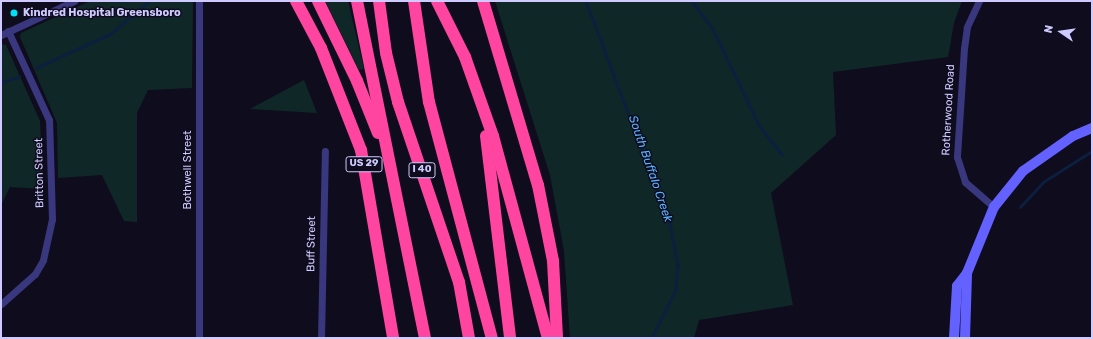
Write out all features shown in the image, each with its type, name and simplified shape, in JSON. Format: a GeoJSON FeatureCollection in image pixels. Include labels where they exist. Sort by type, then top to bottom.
{"type":"FeatureCollection","features":[{"type":"Feature","properties":{"kind":"highway","name":"US 29"},"geometry":{"type":"LineString","coordinates":[[296,1],[326,60],[361,150],[393,338]]}},
{"type":"Feature","properties":{"kind":"highway"},"geometry":{"type":"LineString","coordinates":[[318,1],[357,81],[378,134],[400,220]]}},
{"type":"Feature","properties":{"kind":"highway"},"geometry":{"type":"LineString","coordinates":[[356,1],[425,338]]}},
{"type":"Feature","properties":{"kind":"highway","name":"I 40"},"geometry":{"type":"LineString","coordinates":[[379,1],[386,53],[398,102],[459,282],[469,338]]}},
{"type":"Feature","properties":{"kind":"highway","name":"I 40"},"geometry":{"type":"LineString","coordinates":[[414,1],[429,102],[492,338]]}},
{"type":"Feature","properties":{"kind":"highway"},"geometry":{"type":"LineString","coordinates":[[437,1],[465,57],[479,96],[548,338]]}},
{"type":"Feature","properties":{"kind":"highway"},"geometry":{"type":"LineString","coordinates":[[483,1],[538,185],[553,261],[557,338]]}},
{"type":"Feature","properties":{"kind":"highway"},"geometry":{"type":"LineString","coordinates":[[479,96],[510,338]]}},
{"type":"Feature","properties":{"kind":"main road"},"geometry":{"type":"LineString","coordinates":[[954,338],[957,286],[967,273],[994,207],[1023,171],[1073,136],[1092,128]]}},
{"type":"Feature","properties":{"kind":"main road"},"geometry":{"type":"LineString","coordinates":[[965,338],[967,273]]}},
{"type":"Feature","properties":{"kind":"street"},"geometry":{"type":"LineString","coordinates":[[1,34],[74,1]]}},
{"type":"Feature","properties":{"kind":"street","name":"Bothwell Street"},"geometry":{"type":"LineString","coordinates":[[199,1],[199,338]]}},
{"type":"Feature","properties":{"kind":"street","name":"Rotherwood Road"},"geometry":{"type":"LineString","coordinates":[[979,1],[967,27],[964,48],[957,157],[965,182],[994,207]]}},
{"type":"Feature","properties":{"kind":"street","name":"Britton Street"},"geometry":{"type":"LineString","coordinates":[[1,304],[35,274],[43,260],[52,219],[49,120],[8,31]]}},
{"type":"Feature","properties":{"kind":"street","name":"Buff Street"},"geometry":{"type":"LineString","coordinates":[[321,338],[325,151]]}},
{"type":"Feature","properties":{"kind":"green space"},"geometry":{"type":"Polygon","coordinates":[[[90,1],[193,1],[192,88],[148,90],[137,113],[137,222],[124,221],[102,175],[58,178],[57,123],[20,37],[21,33],[90,1]]]}},
{"type":"Feature","properties":{"kind":"green space"},"geometry":{"type":"Polygon","coordinates":[[[325,1],[348,1],[364,69],[359,70],[325,1]]]}},
{"type":"Feature","properties":{"kind":"green space"},"geometry":{"type":"Polygon","coordinates":[[[495,1],[962,1],[954,23],[948,57],[833,72],[836,135],[771,193],[793,305],[699,320],[694,338],[570,338],[564,251],[550,175],[495,1]]]}},
{"type":"Feature","properties":{"kind":"green space"},"geometry":{"type":"Polygon","coordinates":[[[1,44],[6,45],[40,121],[43,189],[10,187],[1,205],[1,44]]]}},
{"type":"Feature","properties":{"kind":"green space"},"geometry":{"type":"Polygon","coordinates":[[[304,80],[317,113],[250,109],[304,80]]]}},
{"type":"Feature","properties":{"kind":"waterway"},"geometry":{"type":"LineString","coordinates":[[36,68],[110,34],[149,1]]}},
{"type":"Feature","properties":{"kind":"waterway","name":"South Buffalo Creek"},"geometry":{"type":"LineString","coordinates":[[586,1],[670,224],[678,265],[676,290],[652,338]]}},
{"type":"Feature","properties":{"kind":"waterway"},"geometry":{"type":"LineString","coordinates":[[692,1],[713,29],[759,125],[782,154]]}},
{"type":"Feature","properties":{"kind":"waterway"},"geometry":{"type":"LineString","coordinates":[[1,82],[19,77]]}},
{"type":"Feature","properties":{"kind":"waterway"},"geometry":{"type":"LineString","coordinates":[[1020,207],[1043,182],[1092,151]]}},
{"type":"Feature","properties":{"kind":"place","name":"Kindred Hospital Greensboro"},"geometry":{"type":"Point","coordinates":[14,13]}}]}
